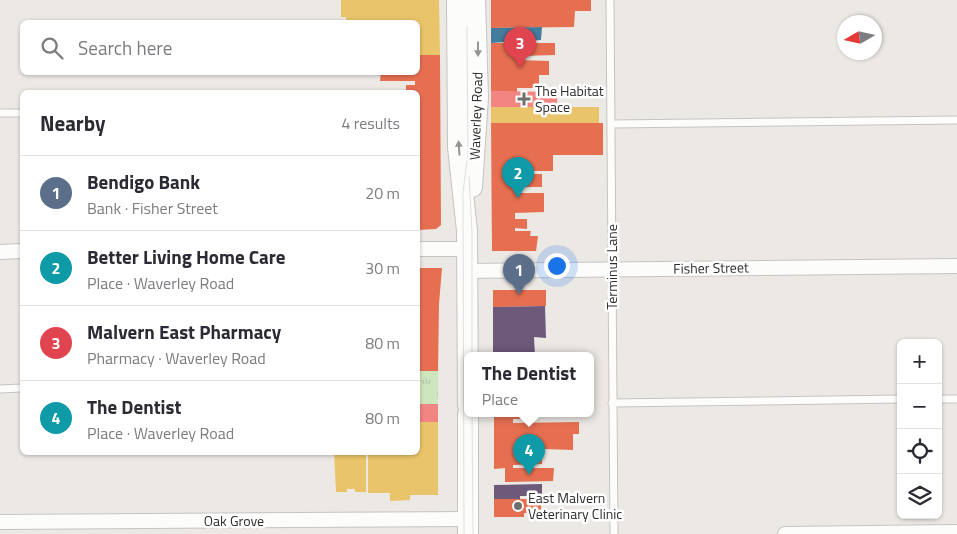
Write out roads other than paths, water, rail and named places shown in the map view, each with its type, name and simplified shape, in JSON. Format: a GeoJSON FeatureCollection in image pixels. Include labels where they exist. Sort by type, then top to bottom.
{"type":"FeatureCollection","features":[{"type":"Feature","properties":{"kind":"main road","name":"Waverley Road"},"geometry":{"type":"LineString","coordinates":[[457,0],[458,147],[467,240]]}},
{"type":"Feature","properties":{"kind":"main road","name":"Waverley Road"},"geometry":{"type":"LineString","coordinates":[[468,352],[467,240],[478,97],[475,0]]}},
{"type":"Feature","properties":{"kind":"main road"},"geometry":{"type":"LineString","coordinates":[[468,417],[468,527]]}},
{"type":"Feature","properties":{"kind":"street"},"geometry":{"type":"LineString","coordinates":[[420,249],[467,240]]}},
{"type":"Feature","properties":{"kind":"street"},"geometry":{"type":"LineString","coordinates":[[0,252],[20,252]]}},
{"type":"Feature","properties":{"kind":"street","name":"Fisher Street"},"geometry":{"type":"LineString","coordinates":[[467,271],[957,266]]}},
{"type":"Feature","properties":{"kind":"street","name":"Oak Grove"},"geometry":{"type":"LineString","coordinates":[[0,522],[468,527]]}},
{"type":"Feature","properties":{"kind":"street"},"geometry":{"type":"LineString","coordinates":[[785,534],[957,532]]}},
{"type":"Feature","properties":{"kind":"lane","name":"Terminus Lane"},"geometry":{"type":"LineString","coordinates":[[610,0],[614,534]]}},
{"type":"Feature","properties":{"kind":"lane"},"geometry":{"type":"LineString","coordinates":[[0,113],[20,113]]}},
{"type":"Feature","properties":{"kind":"lane"},"geometry":{"type":"LineString","coordinates":[[611,124],[957,120]]}},
{"type":"Feature","properties":{"kind":"lane"},"geometry":{"type":"LineString","coordinates":[[0,388],[20,388]]}},
{"type":"Feature","properties":{"kind":"lane"},"geometry":{"type":"LineString","coordinates":[[612,403],[897,399]]}},
{"type":"Feature","properties":{"kind":"lane"},"geometry":{"type":"LineString","coordinates":[[942,399],[957,399]]}},
{"type":"Feature","properties":{"kind":"tram line"},"geometry":{"type":"LineString","coordinates":[[467,27],[468,159]]}},
{"type":"Feature","properties":{"kind":"tram line"},"geometry":{"type":"LineString","coordinates":[[464,534],[463,192],[468,154]]}},
{"type":"Feature","properties":{"kind":"tram line"},"geometry":{"type":"LineString","coordinates":[[469,176],[472,231],[472,352]]}},
{"type":"Feature","properties":{"kind":"tram line"},"geometry":{"type":"LineString","coordinates":[[472,417],[473,534]]}},
{"type":"Feature","properties":{"kind":"place","name":"Malvern East Pharmacy"},"geometry":{"type":"Point","coordinates":[520,68]}},
{"type":"Feature","properties":{"kind":"place","name":"The Habitat Space"},"geometry":{"type":"Point","coordinates":[524,99]}},
{"type":"Feature","properties":{"kind":"place","name":"Better Living Home Care"},"geometry":{"type":"Point","coordinates":[518,198]}},
{"type":"Feature","properties":{"kind":"place","name":"Bendigo Bank"},"geometry":{"type":"Point","coordinates":[519,295]}},
{"type":"Feature","properties":{"kind":"place","name":"The Dentist"},"geometry":{"type":"Point","coordinates":[529,475]}},
{"type":"Feature","properties":{"kind":"place","name":"East Malvern Veterinary Clinic"},"geometry":{"type":"Point","coordinates":[518,506]}}]}
